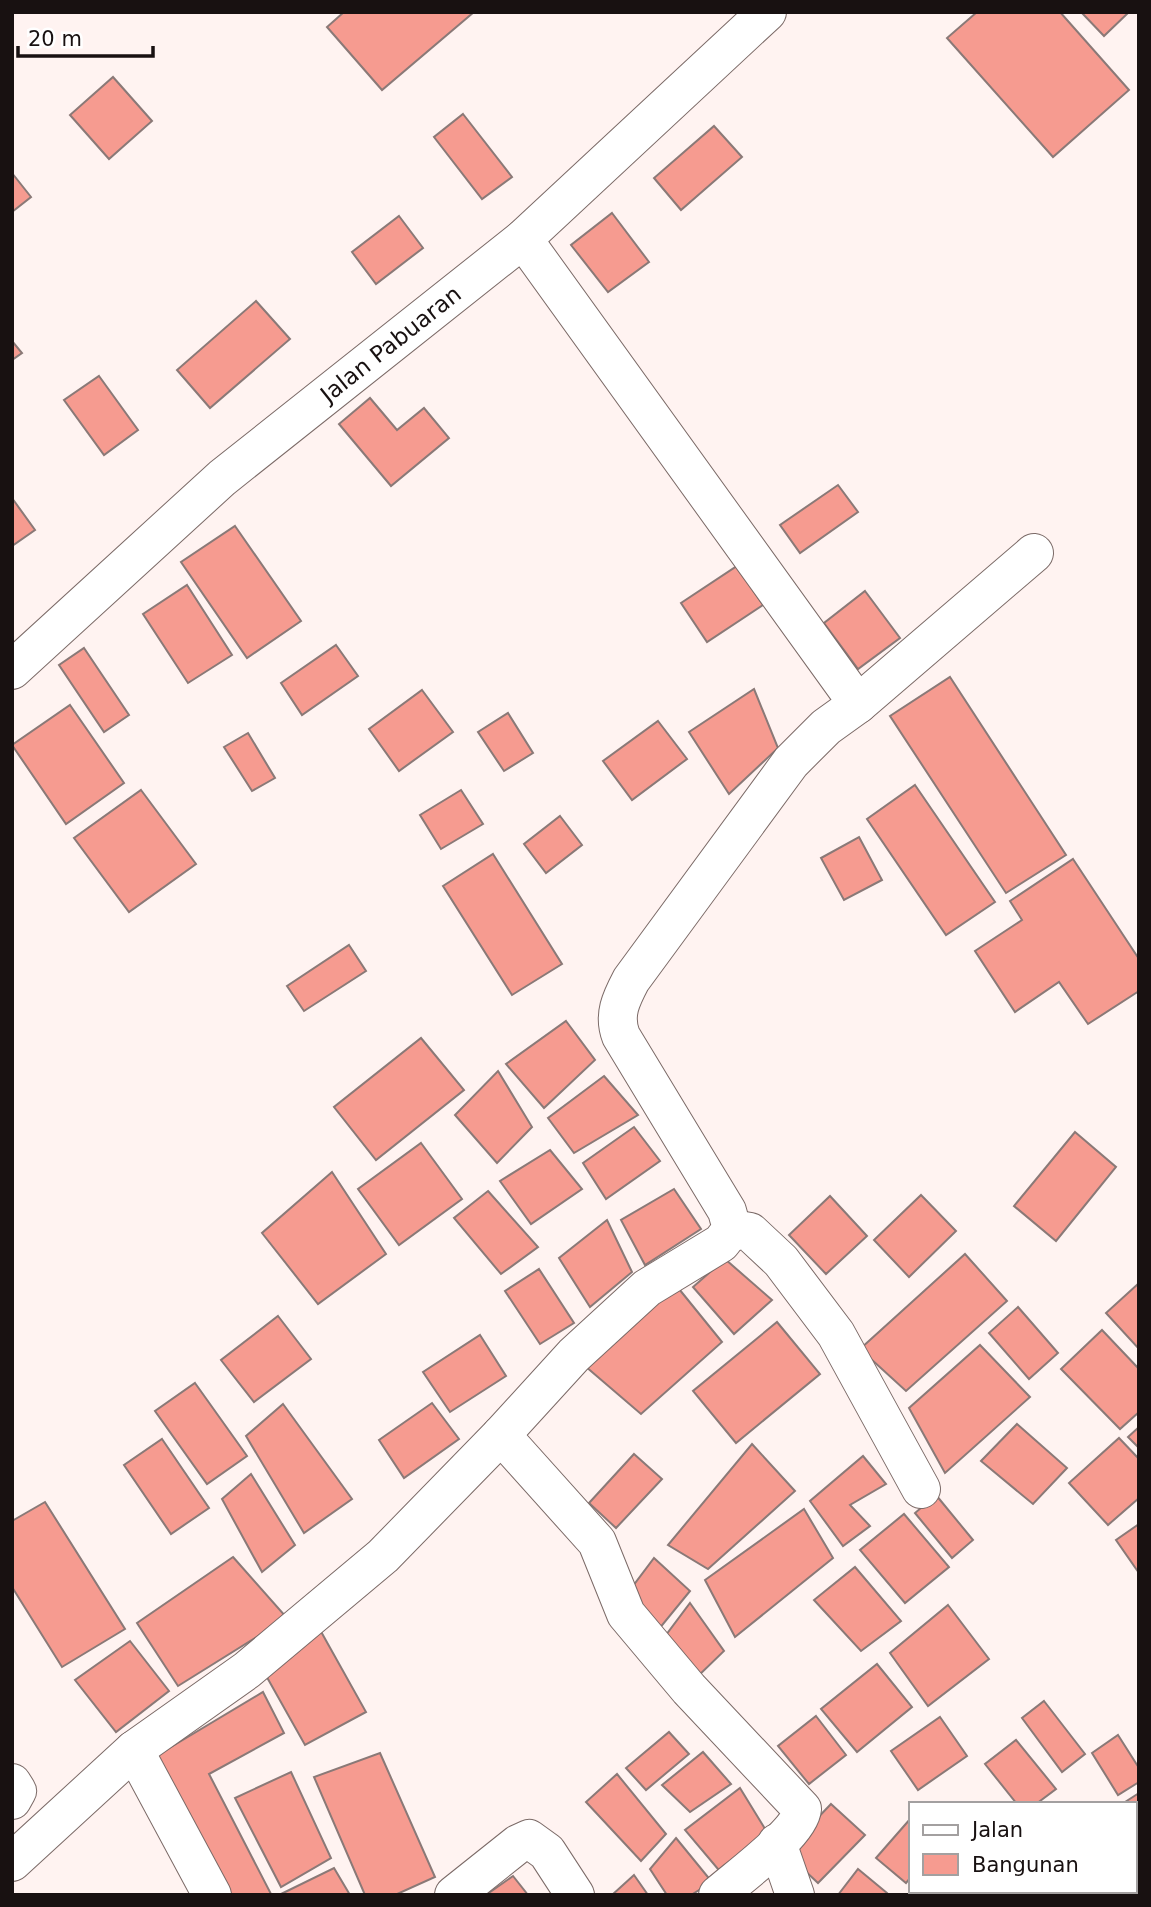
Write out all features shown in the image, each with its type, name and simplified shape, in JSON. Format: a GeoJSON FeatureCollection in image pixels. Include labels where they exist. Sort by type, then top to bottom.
{"type":"FeatureCollection","features":[{"type":"Feature","properties":{"kind":"street","name":"Jalan Pabuaran"},"geometry":{"type":"LineString","coordinates":[[12,670],[222,478],[523,239],[767,12]]}},
{"type":"Feature","properties":{"kind":"street"},"geometry":{"type":"LineString","coordinates":[[523,239],[858,704]]}},
{"type":"Feature","properties":{"kind":"street"},"geometry":{"type":"LineString","coordinates":[[732,1229],[727,1211],[621,1036],[616,1024],[618,1008],[631,980],[791,762],[826,727],[858,704],[1034,553]]}},
{"type":"Feature","properties":{"kind":"street"},"geometry":{"type":"LineString","coordinates":[[12,1862],[134,1750],[247,1670],[383,1556],[501,1435],[574,1355],[647,1288],[721,1243],[732,1229]]}},
{"type":"Feature","properties":{"kind":"street"},"geometry":{"type":"LineString","coordinates":[[732,1229],[750,1232],[781,1261],[836,1334],[921,1489]]}},
{"type":"Feature","properties":{"kind":"street"},"geometry":{"type":"LineString","coordinates":[[501,1435],[597,1542],[626,1614],[689,1689],[796,1799],[802,1809],[802,1818],[718,1895]]}},
{"type":"Feature","properties":{"kind":"street"},"geometry":{"type":"LineString","coordinates":[[134,1750],[212,1895]]}},
{"type":"Feature","properties":{"kind":"street"},"geometry":{"type":"LineString","coordinates":[[12,1783],[17,1791],[12,1800]]}},
{"type":"Feature","properties":{"kind":"street"},"geometry":{"type":"LineString","coordinates":[[454,1895],[517,1844],[529,1839],[547,1852],[575,1895]]}},
{"type":"Feature","properties":{"kind":"street"},"geometry":{"type":"LineString","coordinates":[[777,1843],[795,1895]]}},
{"type":"Feature","properties":{"kind":"building"},"geometry":{"type":"Polygon","coordinates":[[[344,12],[474,12],[382,90],[327,27],[344,12]]]}},
{"type":"Feature","properties":{"kind":"building"},"geometry":{"type":"Polygon","coordinates":[[[977,12],[1060,12],[1129,90],[1053,157],[947,38],[977,12]]]}},
{"type":"Feature","properties":{"kind":"building"},"geometry":{"type":"Polygon","coordinates":[[[1081,12],[1129,12],[1104,36],[1081,12]]]}},
{"type":"Feature","properties":{"kind":"building"},"geometry":{"type":"Polygon","coordinates":[[[113,77],[152,121],[109,159],[70,115],[113,77]]]}},
{"type":"Feature","properties":{"kind":"building"},"geometry":{"type":"Polygon","coordinates":[[[463,114],[512,177],[482,199],[434,137],[463,114]]]}},
{"type":"Feature","properties":{"kind":"building"},"geometry":{"type":"Polygon","coordinates":[[[714,126],[742,157],[681,210],[654,178],[714,126]]]}},
{"type":"Feature","properties":{"kind":"building"},"geometry":{"type":"Polygon","coordinates":[[[12,173],[31,197],[12,212],[12,173]]]}},
{"type":"Feature","properties":{"kind":"building"},"geometry":{"type":"Polygon","coordinates":[[[612,213],[649,262],[608,292],[571,245],[612,213]]]}},
{"type":"Feature","properties":{"kind":"building"},"geometry":{"type":"Polygon","coordinates":[[[399,216],[423,248],[376,284],[352,252],[399,216]]]}},
{"type":"Feature","properties":{"kind":"building"},"geometry":{"type":"Polygon","coordinates":[[[256,301],[290,339],[210,408],[177,370],[256,301]]]}},
{"type":"Feature","properties":{"kind":"building"},"geometry":{"type":"Polygon","coordinates":[[[12,341],[22,353],[12,360],[12,341]]]}},
{"type":"Feature","properties":{"kind":"building"},"geometry":{"type":"Polygon","coordinates":[[[99,376],[138,430],[104,455],[64,400],[99,376]]]}},
{"type":"Feature","properties":{"kind":"building"},"geometry":{"type":"Polygon","coordinates":[[[370,398],[397,430],[424,408],[449,438],[391,486],[339,424],[370,398]]]}},
{"type":"Feature","properties":{"kind":"building"},"geometry":{"type":"Polygon","coordinates":[[[838,485],[858,512],[800,553],[780,525],[838,485]]]}},
{"type":"Feature","properties":{"kind":"building"},"geometry":{"type":"Polygon","coordinates":[[[12,498],[35,530],[12,546],[12,498]]]}},
{"type":"Feature","properties":{"kind":"building"},"geometry":{"type":"Polygon","coordinates":[[[235,526],[301,621],[247,658],[181,562],[235,526]]]}},
{"type":"Feature","properties":{"kind":"building"},"geometry":{"type":"Polygon","coordinates":[[[737,566],[763,605],[707,642],[681,603],[737,566]]]}},
{"type":"Feature","properties":{"kind":"building"},"geometry":{"type":"Polygon","coordinates":[[[187,585],[232,655],[188,683],[143,614],[187,585]]]}},
{"type":"Feature","properties":{"kind":"building"},"geometry":{"type":"Polygon","coordinates":[[[865,591],[900,638],[858,669],[824,623],[865,591]]]}},
{"type":"Feature","properties":{"kind":"building"},"geometry":{"type":"Polygon","coordinates":[[[336,645],[358,676],[302,715],[281,683],[336,645]]]}},
{"type":"Feature","properties":{"kind":"building"},"geometry":{"type":"Polygon","coordinates":[[[84,648],[129,715],[104,732],[59,665],[84,648]]]}},
{"type":"Feature","properties":{"kind":"building"},"geometry":{"type":"Polygon","coordinates":[[[950,677],[1066,855],[1006,893],[890,716],[950,677]]]}},
{"type":"Feature","properties":{"kind":"building"},"geometry":{"type":"Polygon","coordinates":[[[754,689],[778,748],[729,794],[689,732],[754,689]]]}},
{"type":"Feature","properties":{"kind":"building"},"geometry":{"type":"Polygon","coordinates":[[[422,690],[453,732],[399,771],[369,729],[422,690]]]}},
{"type":"Feature","properties":{"kind":"building"},"geometry":{"type":"Polygon","coordinates":[[[70,705],[124,783],[66,824],[12,745],[70,705]]]}},
{"type":"Feature","properties":{"kind":"building"},"geometry":{"type":"Polygon","coordinates":[[[508,713],[533,753],[504,771],[478,732],[508,713]]]}},
{"type":"Feature","properties":{"kind":"building"},"geometry":{"type":"Polygon","coordinates":[[[658,721],[687,759],[632,800],[603,761],[658,721]]]}},
{"type":"Feature","properties":{"kind":"building"},"geometry":{"type":"Polygon","coordinates":[[[248,733],[275,778],[252,791],[224,747],[248,733]]]}},
{"type":"Feature","properties":{"kind":"building"},"geometry":{"type":"Polygon","coordinates":[[[915,785],[995,902],[946,935],[867,819],[915,785]]]}},
{"type":"Feature","properties":{"kind":"building"},"geometry":{"type":"Polygon","coordinates":[[[141,790],[196,864],[129,912],[74,838],[141,790]]]}},
{"type":"Feature","properties":{"kind":"building"},"geometry":{"type":"Polygon","coordinates":[[[461,790],[483,824],[441,849],[420,815],[461,790]]]}},
{"type":"Feature","properties":{"kind":"building"},"geometry":{"type":"Polygon","coordinates":[[[560,816],[582,845],[546,873],[524,844],[560,816]]]}},
{"type":"Feature","properties":{"kind":"building"},"geometry":{"type":"Polygon","coordinates":[[[859,837],[882,880],[844,900],[821,858],[859,837]]]}},
{"type":"Feature","properties":{"kind":"building"},"geometry":{"type":"Polygon","coordinates":[[[493,854],[562,964],[512,995],[443,886],[493,854]]]}},
{"type":"Feature","properties":{"kind":"building"},"geometry":{"type":"Polygon","coordinates":[[[1073,859],[1139,959],[1139,991],[1088,1024],[1059,982],[1015,1012],[975,951],[1022,920],[1010,901],[1073,859]]]}},
{"type":"Feature","properties":{"kind":"building"},"geometry":{"type":"Polygon","coordinates":[[[349,945],[366,971],[304,1011],[287,986],[349,945]]]}},
{"type":"Feature","properties":{"kind":"building"},"geometry":{"type":"Polygon","coordinates":[[[566,1021],[595,1060],[544,1108],[506,1064],[566,1021]]]}},
{"type":"Feature","properties":{"kind":"building"},"geometry":{"type":"Polygon","coordinates":[[[421,1038],[464,1090],[376,1160],[334,1107],[421,1038]]]}},
{"type":"Feature","properties":{"kind":"building"},"geometry":{"type":"Polygon","coordinates":[[[498,1071],[532,1127],[497,1163],[455,1115],[498,1071]]]}},
{"type":"Feature","properties":{"kind":"building"},"geometry":{"type":"Polygon","coordinates":[[[604,1076],[638,1115],[574,1153],[548,1118],[604,1076]]]}},
{"type":"Feature","properties":{"kind":"building"},"geometry":{"type":"Polygon","coordinates":[[[634,1127],[660,1161],[606,1199],[583,1163],[634,1127]]]}},
{"type":"Feature","properties":{"kind":"building"},"geometry":{"type":"Polygon","coordinates":[[[1075,1132],[1116,1167],[1056,1241],[1014,1206],[1075,1132]]]}},
{"type":"Feature","properties":{"kind":"building"},"geometry":{"type":"Polygon","coordinates":[[[421,1143],[462,1199],[399,1245],[358,1189],[421,1143]]]}},
{"type":"Feature","properties":{"kind":"building"},"geometry":{"type":"Polygon","coordinates":[[[550,1150],[582,1189],[531,1224],[500,1181],[550,1150]]]}},
{"type":"Feature","properties":{"kind":"building"},"geometry":{"type":"Polygon","coordinates":[[[332,1172],[386,1254],[318,1304],[262,1233],[332,1172]]]}},
{"type":"Feature","properties":{"kind":"building"},"geometry":{"type":"Polygon","coordinates":[[[674,1189],[701,1229],[645,1265],[621,1220],[674,1189]]]}},
{"type":"Feature","properties":{"kind":"building"},"geometry":{"type":"Polygon","coordinates":[[[488,1191],[538,1247],[501,1274],[454,1218],[488,1191]]]}},
{"type":"Feature","properties":{"kind":"building"},"geometry":{"type":"Polygon","coordinates":[[[921,1195],[956,1231],[909,1277],[874,1240],[921,1195]]]}},
{"type":"Feature","properties":{"kind":"building"},"geometry":{"type":"Polygon","coordinates":[[[830,1196],[867,1236],[826,1274],[789,1235],[830,1196]]]}},
{"type":"Feature","properties":{"kind":"building"},"geometry":{"type":"Polygon","coordinates":[[[607,1220],[632,1272],[590,1307],[559,1258],[607,1220]]]}},
{"type":"Feature","properties":{"kind":"building"},"geometry":{"type":"Polygon","coordinates":[[[965,1254],[1007,1301],[906,1391],[860,1349],[965,1254]]]}},
{"type":"Feature","properties":{"kind":"building"},"geometry":{"type":"Polygon","coordinates":[[[725,1259],[772,1300],[734,1334],[693,1287],[725,1259]]]}},
{"type":"Feature","properties":{"kind":"building"},"geometry":{"type":"Polygon","coordinates":[[[539,1269],[574,1323],[540,1344],[505,1291],[539,1269]]]}},
{"type":"Feature","properties":{"kind":"building"},"geometry":{"type":"Polygon","coordinates":[[[1139,1283],[1139,1349],[1106,1313],[1139,1283]]]}},
{"type":"Feature","properties":{"kind":"building"},"geometry":{"type":"Polygon","coordinates":[[[675,1284],[722,1342],[641,1414],[585,1366],[675,1284]]]}},
{"type":"Feature","properties":{"kind":"building"},"geometry":{"type":"Polygon","coordinates":[[[1018,1307],[1058,1353],[1029,1379],[989,1333],[1018,1307]]]}},
{"type":"Feature","properties":{"kind":"building"},"geometry":{"type":"Polygon","coordinates":[[[278,1316],[311,1359],[254,1402],[221,1360],[278,1316]]]}},
{"type":"Feature","properties":{"kind":"building"},"geometry":{"type":"Polygon","coordinates":[[[777,1322],[820,1374],[736,1443],[693,1391],[777,1322]]]}},
{"type":"Feature","properties":{"kind":"building"},"geometry":{"type":"Polygon","coordinates":[[[1102,1330],[1139,1369],[1139,1412],[1120,1429],[1061,1369],[1102,1330]]]}},
{"type":"Feature","properties":{"kind":"building"},"geometry":{"type":"Polygon","coordinates":[[[480,1335],[506,1376],[450,1412],[423,1372],[480,1335]]]}},
{"type":"Feature","properties":{"kind":"building"},"geometry":{"type":"Polygon","coordinates":[[[980,1345],[1030,1397],[945,1473],[909,1408],[980,1345]]]}},
{"type":"Feature","properties":{"kind":"building"},"geometry":{"type":"Polygon","coordinates":[[[195,1383],[247,1456],[207,1484],[155,1411],[195,1383]]]}},
{"type":"Feature","properties":{"kind":"building"},"geometry":{"type":"Polygon","coordinates":[[[432,1403],[459,1439],[404,1478],[379,1440],[432,1403]]]}},
{"type":"Feature","properties":{"kind":"building"},"geometry":{"type":"Polygon","coordinates":[[[283,1404],[352,1499],[304,1533],[246,1436],[283,1404]]]}},
{"type":"Feature","properties":{"kind":"building"},"geometry":{"type":"Polygon","coordinates":[[[1017,1424],[1067,1468],[1033,1504],[981,1461],[1017,1424]]]}},
{"type":"Feature","properties":{"kind":"building"},"geometry":{"type":"Polygon","coordinates":[[[1139,1427],[1139,1448],[1128,1437],[1139,1427]]]}},
{"type":"Feature","properties":{"kind":"building"},"geometry":{"type":"Polygon","coordinates":[[[1119,1438],[1139,1459],[1139,1498],[1108,1525],[1069,1483],[1119,1438]]]}},
{"type":"Feature","properties":{"kind":"building"},"geometry":{"type":"Polygon","coordinates":[[[162,1439],[209,1508],[171,1534],[124,1465],[162,1439]]]}},
{"type":"Feature","properties":{"kind":"building"},"geometry":{"type":"Polygon","coordinates":[[[752,1444],[795,1491],[708,1569],[668,1545],[752,1444]]]}},
{"type":"Feature","properties":{"kind":"building"},"geometry":{"type":"Polygon","coordinates":[[[634,1454],[662,1479],[616,1528],[589,1503],[634,1454]]]}},
{"type":"Feature","properties":{"kind":"building"},"geometry":{"type":"Polygon","coordinates":[[[863,1456],[886,1484],[850,1505],[870,1526],[843,1546],[810,1501],[863,1456]]]}},
{"type":"Feature","properties":{"kind":"building"},"geometry":{"type":"Polygon","coordinates":[[[251,1474],[295,1545],[262,1572],[222,1499],[251,1474]]]}},
{"type":"Feature","properties":{"kind":"building"},"geometry":{"type":"Polygon","coordinates":[[[936,1495],[973,1540],[952,1558],[915,1513],[936,1495]]]}},
{"type":"Feature","properties":{"kind":"building"},"geometry":{"type":"Polygon","coordinates":[[[45,1502],[125,1629],[62,1667],[12,1587],[12,1521],[45,1502]]]}},
{"type":"Feature","properties":{"kind":"building"},"geometry":{"type":"Polygon","coordinates":[[[804,1509],[833,1558],[735,1637],[705,1580],[804,1509]]]}},
{"type":"Feature","properties":{"kind":"building"},"geometry":{"type":"Polygon","coordinates":[[[904,1514],[949,1567],[905,1603],[860,1550],[904,1514]]]}},
{"type":"Feature","properties":{"kind":"building"},"geometry":{"type":"Polygon","coordinates":[[[1139,1524],[1139,1573],[1116,1540],[1139,1524]]]}},
{"type":"Feature","properties":{"kind":"building"},"geometry":{"type":"Polygon","coordinates":[[[233,1557],[287,1618],[178,1686],[137,1623],[233,1557]]]}},
{"type":"Feature","properties":{"kind":"building"},"geometry":{"type":"Polygon","coordinates":[[[654,1558],[690,1591],[659,1629],[627,1594],[654,1558]]]}},
{"type":"Feature","properties":{"kind":"building"},"geometry":{"type":"Polygon","coordinates":[[[855,1567],[901,1621],[861,1651],[814,1600],[855,1567]]]}},
{"type":"Feature","properties":{"kind":"building"},"geometry":{"type":"Polygon","coordinates":[[[690,1603],[724,1651],[693,1681],[663,1639],[690,1603]]]}},
{"type":"Feature","properties":{"kind":"building"},"geometry":{"type":"Polygon","coordinates":[[[948,1605],[989,1659],[928,1706],[890,1653],[948,1605]]]}},
{"type":"Feature","properties":{"kind":"building"},"geometry":{"type":"Polygon","coordinates":[[[319,1628],[366,1712],[305,1745],[264,1672],[319,1628]]]}},
{"type":"Feature","properties":{"kind":"building"},"geometry":{"type":"Polygon","coordinates":[[[130,1641],[169,1691],[116,1732],[75,1680],[130,1641]]]}},
{"type":"Feature","properties":{"kind":"building"},"geometry":{"type":"Polygon","coordinates":[[[877,1664],[912,1707],[857,1752],[821,1709],[877,1664]]]}},
{"type":"Feature","properties":{"kind":"building"},"geometry":{"type":"Polygon","coordinates":[[[263,1692],[284,1733],[209,1774],[271,1894],[225,1895],[151,1759],[263,1692]]]}},
{"type":"Feature","properties":{"kind":"building"},"geometry":{"type":"Polygon","coordinates":[[[1044,1701],[1085,1754],[1062,1772],[1022,1718],[1044,1701]]]}},
{"type":"Feature","properties":{"kind":"building"},"geometry":{"type":"Polygon","coordinates":[[[816,1716],[846,1755],[809,1784],[778,1746],[816,1716]]]}},
{"type":"Feature","properties":{"kind":"building"},"geometry":{"type":"Polygon","coordinates":[[[940,1717],[967,1756],[918,1790],[891,1751],[940,1717]]]}},
{"type":"Feature","properties":{"kind":"building"},"geometry":{"type":"Polygon","coordinates":[[[669,1732],[689,1754],[646,1790],[626,1768],[669,1732]]]}},
{"type":"Feature","properties":{"kind":"building"},"geometry":{"type":"Polygon","coordinates":[[[1118,1735],[1139,1768],[1139,1782],[1118,1795],[1092,1753],[1118,1735]]]}},
{"type":"Feature","properties":{"kind":"building"},"geometry":{"type":"Polygon","coordinates":[[[1016,1740],[1056,1789],[1039,1802],[1015,1802],[985,1764],[1016,1740]]]}},
{"type":"Feature","properties":{"kind":"building"},"geometry":{"type":"Polygon","coordinates":[[[703,1752],[731,1784],[690,1812],[662,1785],[703,1752]]]}},
{"type":"Feature","properties":{"kind":"building"},"geometry":{"type":"Polygon","coordinates":[[[380,1753],[435,1877],[395,1895],[365,1895],[314,1777],[380,1753]]]}},
{"type":"Feature","properties":{"kind":"building"},"geometry":{"type":"Polygon","coordinates":[[[291,1772],[331,1858],[281,1887],[235,1798],[291,1772]]]}},
{"type":"Feature","properties":{"kind":"building"},"geometry":{"type":"Polygon","coordinates":[[[617,1774],[666,1834],[641,1861],[586,1802],[617,1774]]]}},
{"type":"Feature","properties":{"kind":"building"},"geometry":{"type":"Polygon","coordinates":[[[740,1788],[767,1832],[723,1875],[685,1830],[740,1788]]]}},
{"type":"Feature","properties":{"kind":"building"},"geometry":{"type":"Polygon","coordinates":[[[1139,1793],[1137,1842],[1137,1802],[1125,1802],[1139,1793]]]}},
{"type":"Feature","properties":{"kind":"building"},"geometry":{"type":"Polygon","coordinates":[[[831,1804],[865,1835],[818,1883],[785,1852],[831,1804]]]}},
{"type":"Feature","properties":{"kind":"building"},"geometry":{"type":"Polygon","coordinates":[[[909,1820],[909,1879],[906,1883],[876,1858],[909,1820]]]}},
{"type":"Feature","properties":{"kind":"building"},"geometry":{"type":"Polygon","coordinates":[[[676,1838],[712,1882],[691,1895],[667,1895],[650,1869],[676,1838]]]}},
{"type":"Feature","properties":{"kind":"building"},"geometry":{"type":"Polygon","coordinates":[[[334,1868],[350,1895],[279,1895],[334,1868]]]}},
{"type":"Feature","properties":{"kind":"building"},"geometry":{"type":"Polygon","coordinates":[[[858,1869],[887,1893],[886,1895],[838,1895],[858,1869]]]}},
{"type":"Feature","properties":{"kind":"building"},"geometry":{"type":"Polygon","coordinates":[[[634,1875],[648,1895],[612,1895],[634,1875]]]}},
{"type":"Feature","properties":{"kind":"building"},"geometry":{"type":"Polygon","coordinates":[[[513,1876],[528,1895],[486,1895],[513,1876]]]}}]}
